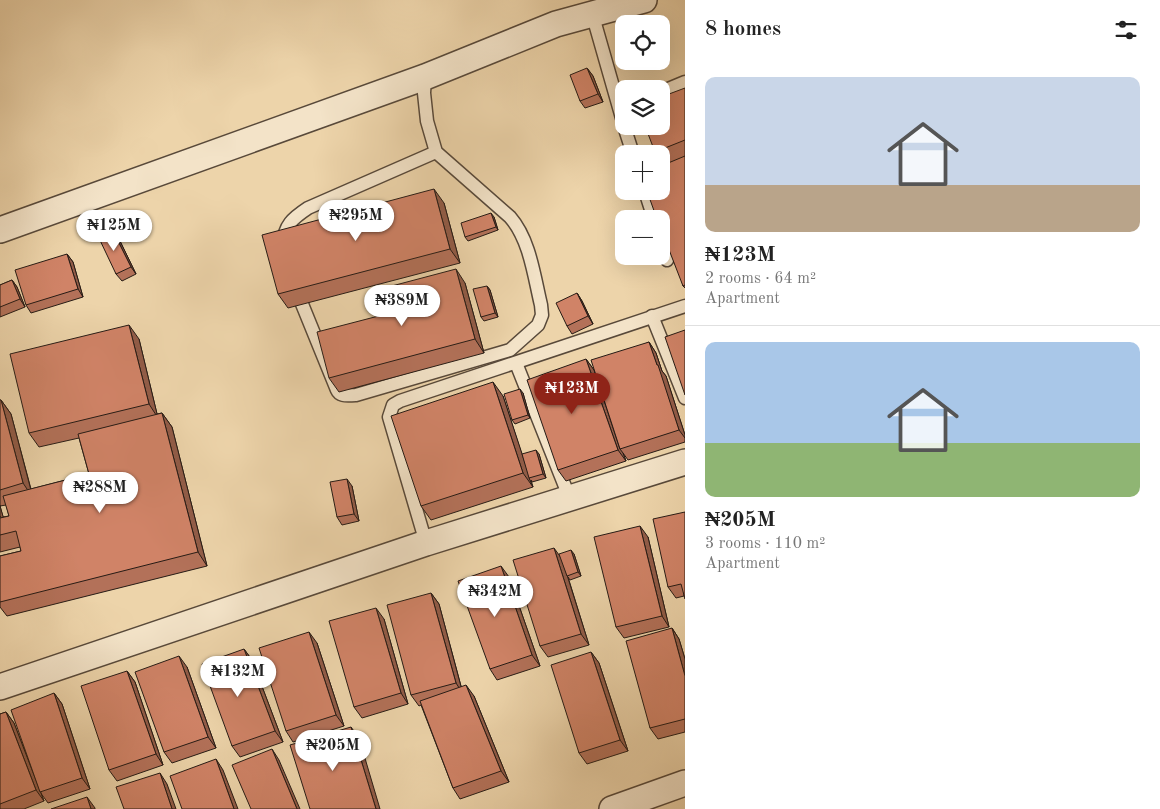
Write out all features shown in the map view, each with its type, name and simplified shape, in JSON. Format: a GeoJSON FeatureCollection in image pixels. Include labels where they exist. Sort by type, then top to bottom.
{"type":"FeatureCollection","features":[{"type":"Feature","properties":{"kind":"street"},"geometry":{"type":"LineString","coordinates":[[0,230],[425,77],[556,24],[644,0]]}},
{"type":"Feature","properties":{"kind":"street"},"geometry":{"type":"LineString","coordinates":[[0,687],[426,543],[685,462]]}},
{"type":"Feature","properties":{"kind":"street"},"geometry":{"type":"LineString","coordinates":[[612,809],[685,783]]}},
{"type":"Feature","properties":{"kind":"lane"},"geometry":{"type":"LineString","coordinates":[[592,14],[615,89]]}},
{"type":"Feature","properties":{"kind":"lane"},"geometry":{"type":"LineString","coordinates":[[302,304],[336,390],[343,395],[356,395],[510,350],[538,325],[542,314],[542,305],[518,227],[510,217],[436,152],[427,121],[424,93],[425,77]]}},
{"type":"Feature","properties":{"kind":"lane"},"geometry":{"type":"LineString","coordinates":[[670,88],[685,82]]}},
{"type":"Feature","properties":{"kind":"lane"},"geometry":{"type":"LineString","coordinates":[[283,246],[286,228],[292,218],[308,208],[436,152]]}},
{"type":"Feature","properties":{"kind":"lane"},"geometry":{"type":"LineString","coordinates":[[426,543],[389,417],[393,406],[400,401],[516,364],[685,306]]}},
{"type":"Feature","properties":{"kind":"lane"},"geometry":{"type":"LineString","coordinates":[[652,316],[685,398]]}},
{"type":"Feature","properties":{"kind":"lane"},"geometry":{"type":"LineString","coordinates":[[516,364],[570,499]]}},
{"type":"Feature","properties":{"kind":"building"},"geometry":{"type":"Polygon","coordinates":[[[587,68],[598,94],[580,101],[570,75],[587,68]]]}},
{"type":"Feature","properties":{"kind":"building"},"geometry":{"type":"Polygon","coordinates":[[[685,88],[685,140],[670,146],[652,145],[648,135],[670,135],[670,94],[685,88]]]}},
{"type":"Feature","properties":{"kind":"building"},"geometry":{"type":"Polygon","coordinates":[[[685,156],[685,285],[683,286],[670,252],[670,210],[654,210],[650,200],[670,200],[670,162],[685,156]]]}},
{"type":"Feature","properties":{"kind":"building"},"geometry":{"type":"Polygon","coordinates":[[[434,189],[450,249],[278,294],[262,235],[434,189]]]}},
{"type":"Feature","properties":{"kind":"building"},"geometry":{"type":"Polygon","coordinates":[[[491,213],[496,227],[465,237],[461,223],[491,213]]]}},
{"type":"Feature","properties":{"kind":"building"},"geometry":{"type":"Polygon","coordinates":[[[112,229],[131,267],[116,274],[98,236],[112,229]]]}},
{"type":"Feature","properties":{"kind":"building"},"geometry":{"type":"Polygon","coordinates":[[[67,254],[78,289],[26,305],[15,270],[67,254]]]}},
{"type":"Feature","properties":{"kind":"building"},"geometry":{"type":"Polygon","coordinates":[[[456,269],[475,339],[329,378],[317,332],[394,312],[388,287],[456,269]]]}},
{"type":"Feature","properties":{"kind":"building"},"geometry":{"type":"Polygon","coordinates":[[[12,280],[20,299],[0,307],[0,285],[12,280]]]}},
{"type":"Feature","properties":{"kind":"building"},"geometry":{"type":"Polygon","coordinates":[[[487,286],[495,313],[481,317],[473,289],[487,286]]]}},
{"type":"Feature","properties":{"kind":"building"},"geometry":{"type":"Polygon","coordinates":[[[577,293],[588,316],[567,326],[556,303],[577,293]]]}},
{"type":"Feature","properties":{"kind":"building"},"geometry":{"type":"Polygon","coordinates":[[[129,325],[149,404],[29,433],[10,354],[129,325]]]}},
{"type":"Feature","properties":{"kind":"building"},"geometry":{"type":"Polygon","coordinates":[[[685,330],[685,395],[665,337],[685,330]]]}},
{"type":"Feature","properties":{"kind":"building"},"geometry":{"type":"Polygon","coordinates":[[[649,342],[679,430],[620,449],[591,360],[649,342]]]}},
{"type":"Feature","properties":{"kind":"building"},"geometry":{"type":"Polygon","coordinates":[[[586,359],[618,450],[558,470],[527,380],[586,359]]]}},
{"type":"Feature","properties":{"kind":"building"},"geometry":{"type":"Polygon","coordinates":[[[493,382],[523,473],[421,506],[391,416],[493,382]]]}},
{"type":"Feature","properties":{"kind":"building"},"geometry":{"type":"Polygon","coordinates":[[[520,389],[528,415],[512,420],[504,394],[520,389]]]}},
{"type":"Feature","properties":{"kind":"building"},"geometry":{"type":"Polygon","coordinates":[[[0,400],[23,483],[0,490],[0,400]]]}},
{"type":"Feature","properties":{"kind":"building"},"geometry":{"type":"Polygon","coordinates":[[[162,413],[198,552],[0,602],[0,556],[21,551],[16,531],[0,535],[0,518],[9,516],[3,496],[89,474],[78,434],[162,413]]]}},
{"type":"Feature","properties":{"kind":"building"},"geometry":{"type":"Polygon","coordinates":[[[536,450],[543,474],[529,478],[522,454],[536,450]]]}},
{"type":"Feature","properties":{"kind":"building"},"geometry":{"type":"Polygon","coordinates":[[[347,479],[354,514],[337,517],[330,482],[347,479]]]}},
{"type":"Feature","properties":{"kind":"building"},"geometry":{"type":"Polygon","coordinates":[[[685,512],[685,599],[681,584],[668,587],[653,519],[685,512]]]}},
{"type":"Feature","properties":{"kind":"building"},"geometry":{"type":"Polygon","coordinates":[[[640,526],[662,616],[616,627],[594,537],[640,526]]]}},
{"type":"Feature","properties":{"kind":"building"},"geometry":{"type":"Polygon","coordinates":[[[554,548],[581,634],[540,646],[513,560],[554,548]]]}},
{"type":"Feature","properties":{"kind":"building"},"geometry":{"type":"Polygon","coordinates":[[[571,550],[578,572],[567,576],[559,554],[571,550]]]}},
{"type":"Feature","properties":{"kind":"building"},"geometry":{"type":"Polygon","coordinates":[[[501,566],[532,655],[490,669],[458,581],[501,566]]]}},
{"type":"Feature","properties":{"kind":"building"},"geometry":{"type":"Polygon","coordinates":[[[431,593],[456,683],[411,695],[387,605],[431,593]]]}},
{"type":"Feature","properties":{"kind":"building"},"geometry":{"type":"Polygon","coordinates":[[[376,608],[401,693],[354,707],[329,621],[376,608]]]}},
{"type":"Feature","properties":{"kind":"building"},"geometry":{"type":"Polygon","coordinates":[[[672,628],[685,676],[685,719],[650,728],[626,641],[672,628]]]}},
{"type":"Feature","properties":{"kind":"building"},"geometry":{"type":"Polygon","coordinates":[[[309,632],[336,715],[286,731],[259,648],[309,632]]]}},
{"type":"Feature","properties":{"kind":"building"},"geometry":{"type":"Polygon","coordinates":[[[244,649],[275,731],[232,746],[202,664],[244,649]]]}},
{"type":"Feature","properties":{"kind":"building"},"geometry":{"type":"Polygon","coordinates":[[[591,652],[620,740],[579,753],[551,665],[591,652]]]}},
{"type":"Feature","properties":{"kind":"building"},"geometry":{"type":"Polygon","coordinates":[[[179,656],[208,737],[164,752],[135,672],[179,656]]]}},
{"type":"Feature","properties":{"kind":"building"},"geometry":{"type":"Polygon","coordinates":[[[127,671],[156,754],[109,770],[81,686],[127,671]]]}},
{"type":"Feature","properties":{"kind":"building"},"geometry":{"type":"Polygon","coordinates":[[[466,685],[501,771],[453,788],[420,701],[466,685]]]}},
{"type":"Feature","properties":{"kind":"building"},"geometry":{"type":"Polygon","coordinates":[[[54,693],[82,778],[40,792],[11,710],[54,693]]]}},
{"type":"Feature","properties":{"kind":"building"},"geometry":{"type":"Polygon","coordinates":[[[6,712],[36,790],[0,804],[0,714],[6,712]]]}},
{"type":"Feature","properties":{"kind":"building"},"geometry":{"type":"Polygon","coordinates":[[[351,727],[376,809],[310,809],[290,745],[351,727]]]}},
{"type":"Feature","properties":{"kind":"building"},"geometry":{"type":"Polygon","coordinates":[[[272,749],[297,809],[251,809],[232,765],[272,749]]]}},
{"type":"Feature","properties":{"kind":"building"},"geometry":{"type":"Polygon","coordinates":[[[216,759],[234,809],[182,809],[170,776],[216,759]]]}},
{"type":"Feature","properties":{"kind":"building"},"geometry":{"type":"Polygon","coordinates":[[[160,773],[172,809],[124,809],[116,787],[160,773]]]}},
{"type":"Feature","properties":{"kind":"building"},"geometry":{"type":"Polygon","coordinates":[[[87,797],[91,809],[51,809],[87,797]]]}}]}
